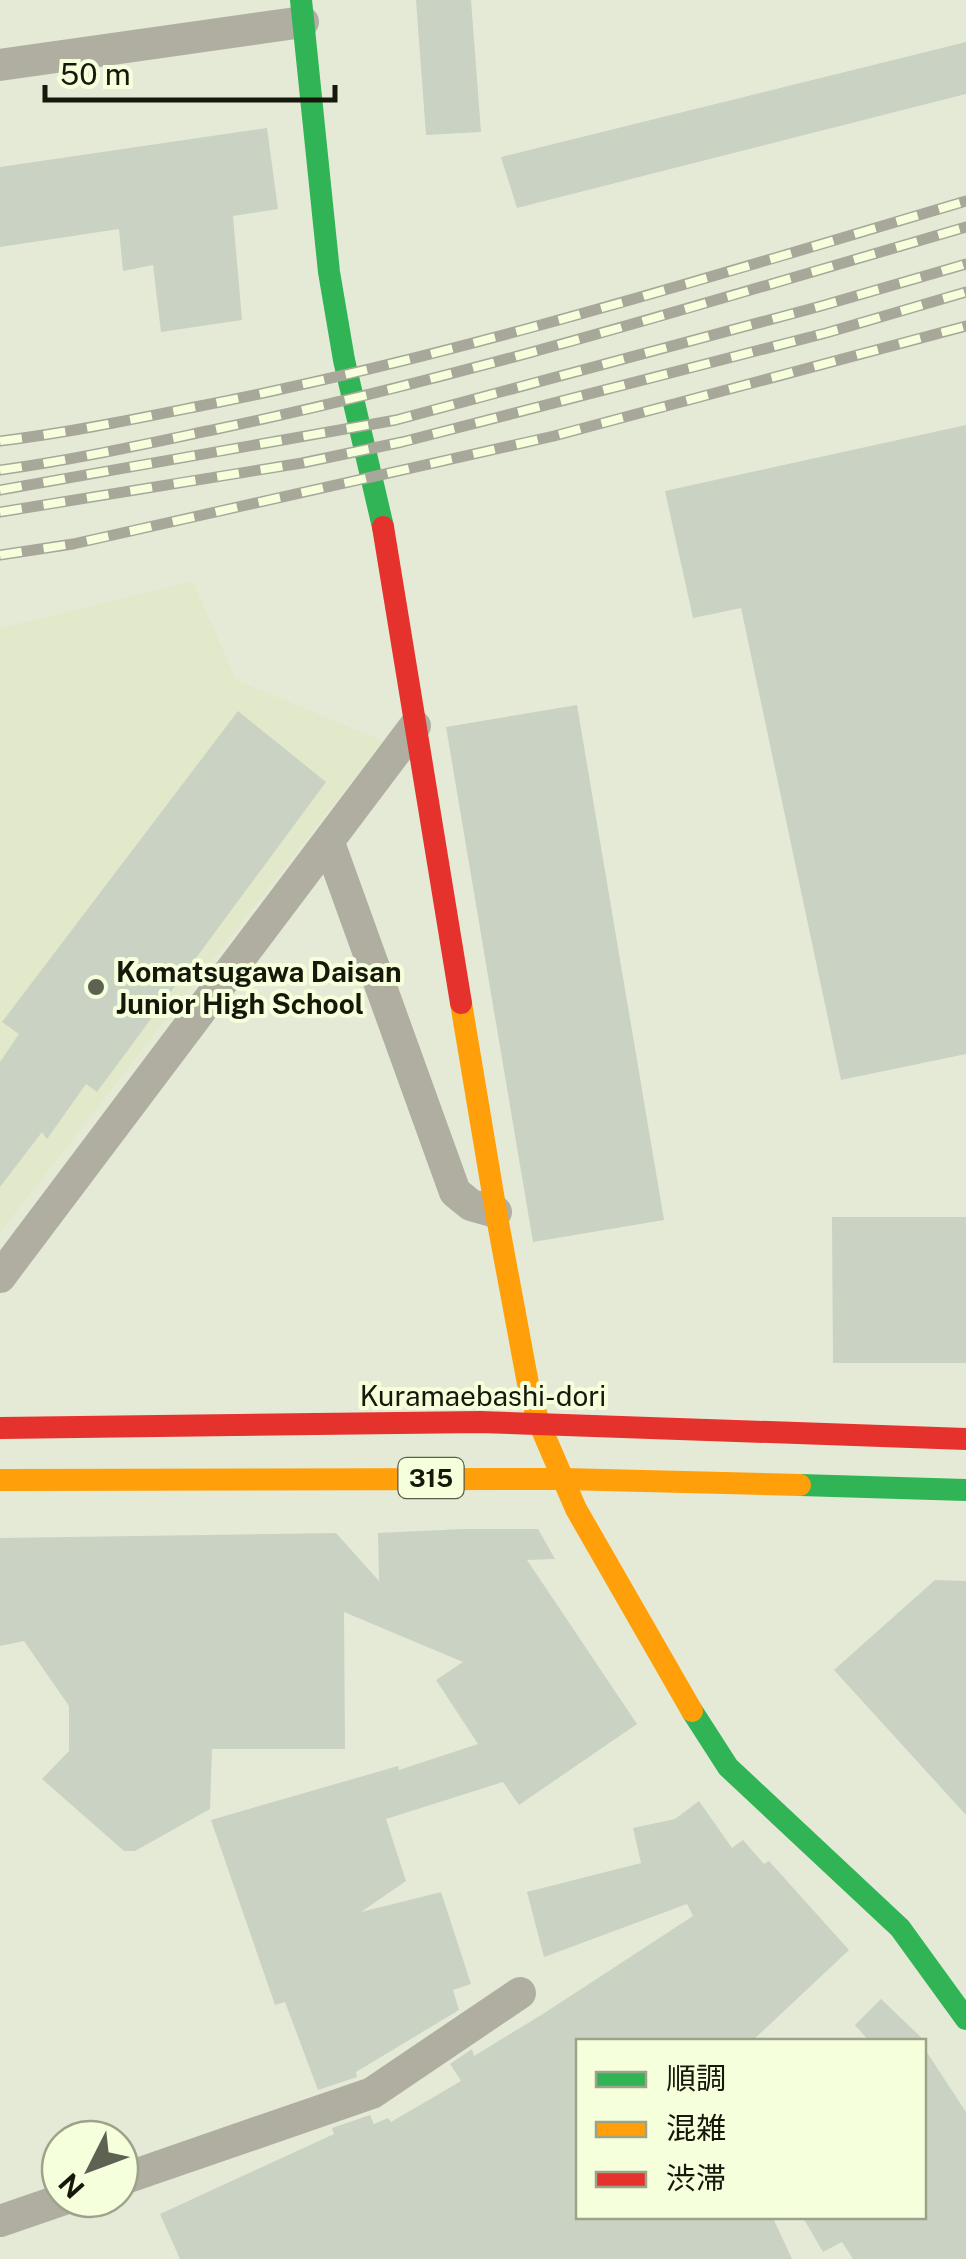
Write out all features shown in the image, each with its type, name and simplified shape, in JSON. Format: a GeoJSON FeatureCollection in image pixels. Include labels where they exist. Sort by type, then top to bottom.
{"type":"FeatureCollection","features":[{"type":"Feature","properties":{"kind":"street"},"geometry":{"type":"LineString","coordinates":[[0,64],[302,11],[335,307],[382,523],[496,1212],[529,1389],[539,1423],[596,1545],[728,1767],[900,1928],[966,2019]]}},
{"type":"Feature","properties":{"kind":"street"},"geometry":{"type":"LineString","coordinates":[[0,1277],[415,726]]}},
{"type":"Feature","properties":{"kind":"street"},"geometry":{"type":"LineString","coordinates":[[329,843],[455,1192],[471,1205],[496,1212]]}},
{"type":"Feature","properties":{"kind":"street","name":"Kuramaebashi-dori"},"geometry":{"type":"LineString","coordinates":[[0,1428],[539,1423],[966,1439]]}},
{"type":"Feature","properties":{"kind":"street","name":"315"},"geometry":{"type":"LineString","coordinates":[[0,1480],[564,1479],[966,1490]]}},
{"type":"Feature","properties":{"kind":"street"},"geometry":{"type":"LineString","coordinates":[[140,2173],[372,2093],[520,1993]]}},
{"type":"Feature","properties":{"kind":"street"},"geometry":{"type":"LineString","coordinates":[[0,2221],[40,2207]]}},
{"type":"Feature","properties":{"kind":"shaded area","name":"Komatsugawa Daisan Junior High School"},"geometry":{"type":"Polygon","coordinates":[[[193,581],[236,680],[383,741],[0,1233],[0,628],[193,581]]]}},
{"type":"Feature","properties":{"kind":"building"},"geometry":{"type":"Polygon","coordinates":[[[416,0],[471,0],[481,132],[426,135],[416,0]]]}},
{"type":"Feature","properties":{"kind":"building"},"geometry":{"type":"Polygon","coordinates":[[[966,42],[966,94],[517,208],[501,157],[966,42]]]}},
{"type":"Feature","properties":{"kind":"building"},"geometry":{"type":"Polygon","coordinates":[[[267,128],[278,209],[233,216],[242,320],[161,332],[153,265],[123,271],[119,229],[0,247],[0,167],[267,128]]]}},
{"type":"Feature","properties":{"kind":"building"},"geometry":{"type":"Polygon","coordinates":[[[966,425],[966,1054],[841,1080],[741,608],[693,618],[665,491],[966,425]]]}},
{"type":"Feature","properties":{"kind":"building"},"geometry":{"type":"Polygon","coordinates":[[[577,705],[664,1220],[533,1242],[446,727],[577,705]]]}},
{"type":"Feature","properties":{"kind":"building"},"geometry":{"type":"Polygon","coordinates":[[[238,711],[326,782],[97,1092],[86,1084],[47,1139],[42,1132],[0,1187],[0,1062],[19,1034],[2,1022],[238,711]]]}},
{"type":"Feature","properties":{"kind":"building"},"geometry":{"type":"Polygon","coordinates":[[[832,1217],[966,1217],[966,1363],[833,1363],[832,1217]]]}},
{"type":"Feature","properties":{"kind":"building"},"geometry":{"type":"Polygon","coordinates":[[[538,1529],[555,1559],[527,1560],[637,1724],[519,1805],[503,1782],[386,1819],[406,1881],[361,1912],[441,1892],[471,1984],[453,1990],[459,2010],[356,2072],[357,2077],[318,2090],[285,2002],[275,2005],[211,1820],[398,1766],[399,1770],[478,1744],[436,1680],[463,1662],[344,1612],[345,1749],[212,1749],[210,1809],[135,1851],[124,1851],[42,1779],[69,1751],[69,1706],[24,1641],[0,1646],[0,1538],[336,1533],[379,1581],[378,1533],[538,1529]]]}},
{"type":"Feature","properties":{"kind":"building"},"geometry":{"type":"Polygon","coordinates":[[[935,1580],[966,1581],[966,1815],[834,1670],[935,1580]]]}},
{"type":"Feature","properties":{"kind":"building"},"geometry":{"type":"Polygon","coordinates":[[[699,1801],[732,1848],[743,1840],[764,1864],[769,1861],[849,1950],[754,2039],[576,2039],[576,2219],[773,2219],[792,2259],[180,2259],[160,2214],[334,2134],[332,2128],[370,2115],[374,2124],[388,2118],[391,2122],[461,2081],[450,2064],[472,2049],[474,2056],[693,1916],[687,1904],[544,1957],[527,1892],[641,1863],[633,1828],[675,1819],[699,1801]]]}},
{"type":"Feature","properties":{"kind":"building"},"geometry":{"type":"Polygon","coordinates":[[[881,1999],[923,2039],[867,2039],[855,2025],[881,1999]]]}},
{"type":"Feature","properties":{"kind":"building"},"geometry":{"type":"Polygon","coordinates":[[[926,2051],[966,2112],[966,2259],[853,2259],[842,2242],[823,2252],[804,2219],[926,2219],[926,2051]]]}},
{"type":"Feature","properties":{"kind":"railway"},"geometry":{"type":"LineString","coordinates":[[0,441],[146,417],[390,364],[583,313],[966,201]]}},
{"type":"Feature","properties":{"kind":"railway"},"geometry":{"type":"LineString","coordinates":[[0,470],[82,457],[406,385],[966,227]]}},
{"type":"Feature","properties":{"kind":"railway"},"geometry":{"type":"LineString","coordinates":[[0,490],[396,420],[966,264]]}},
{"type":"Feature","properties":{"kind":"railway"},"geometry":{"type":"LineString","coordinates":[[0,512],[302,463],[402,442],[826,333],[966,292]]}},
{"type":"Feature","properties":{"kind":"railway"},"geometry":{"type":"LineString","coordinates":[[0,555],[73,544],[554,436],[966,326]]}},
{"type":"Feature","properties":{"kind":"traffic: fast"},"geometry":{"type":"LineString","coordinates":[[301,0],[329,272],[344,360],[383,527]]}},
{"type":"Feature","properties":{"kind":"traffic: fast"},"geometry":{"type":"LineString","coordinates":[[800,1485],[966,1490]]}},
{"type":"Feature","properties":{"kind":"traffic: fast"},"geometry":{"type":"LineString","coordinates":[[692,1711],[728,1767],[900,1928],[966,2019]]}},
{"type":"Feature","properties":{"kind":"traffic: slow"},"geometry":{"type":"LineString","coordinates":[[461,1003],[496,1212],[529,1389],[539,1423],[576,1509],[692,1711]]}},
{"type":"Feature","properties":{"kind":"traffic: slow"},"geometry":{"type":"LineString","coordinates":[[0,1480],[564,1479],[800,1485]]}},
{"type":"Feature","properties":{"kind":"traffic: jam"},"geometry":{"type":"LineString","coordinates":[[383,527],[461,1003]]}},
{"type":"Feature","properties":{"kind":"traffic: jam"},"geometry":{"type":"LineString","coordinates":[[0,1428],[480,1422],[966,1439]]}},
{"type":"Feature","properties":{"kind":"place","name":"Komatsugawa Daisan Junior High School"},"geometry":{"type":"Point","coordinates":[96,987]}}]}
